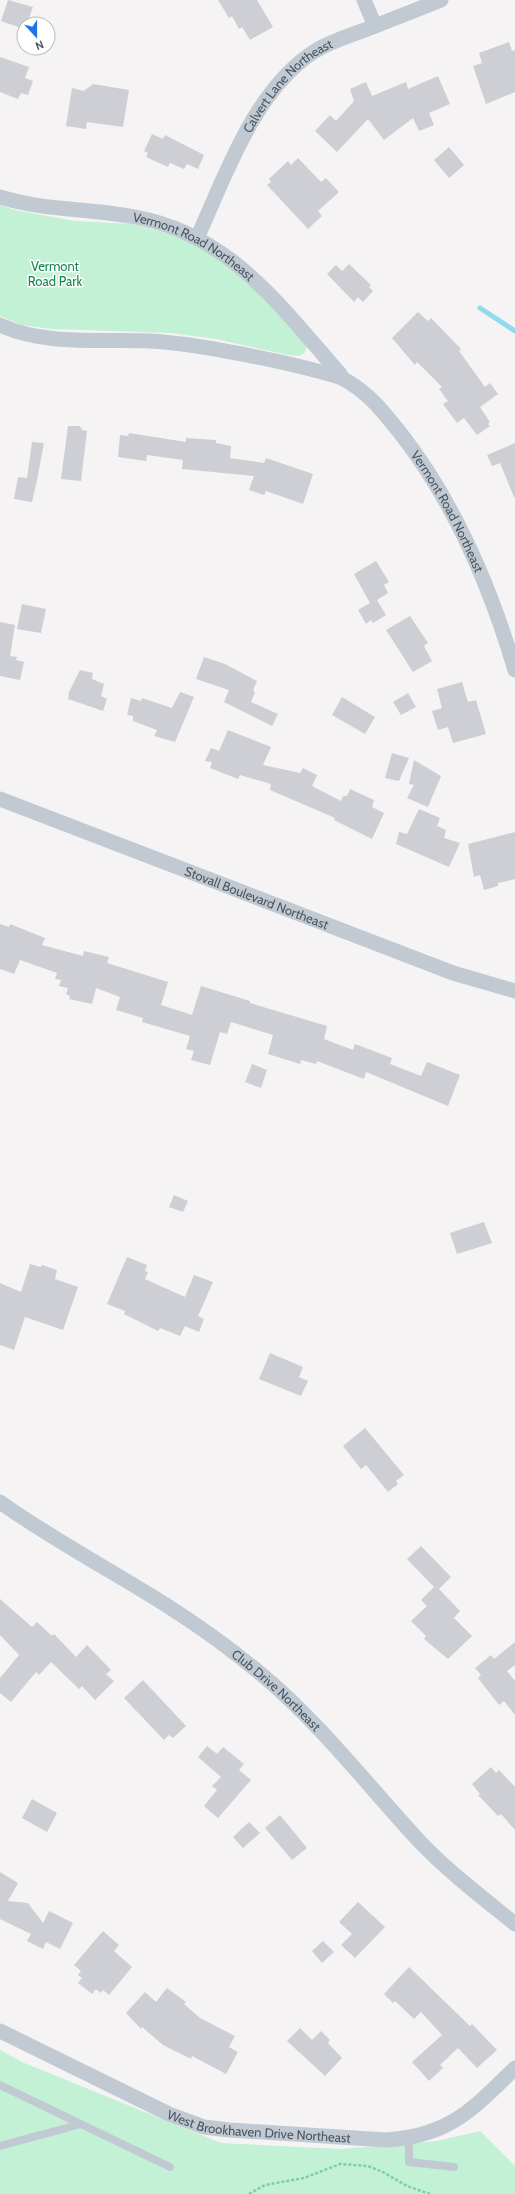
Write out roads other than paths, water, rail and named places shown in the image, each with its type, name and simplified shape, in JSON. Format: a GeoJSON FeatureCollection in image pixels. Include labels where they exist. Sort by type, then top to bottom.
{"type":"FeatureCollection","features":[{"type":"Feature","properties":{"kind":"street"},"geometry":{"type":"LineString","coordinates":[[364,0],[375,26]]}},
{"type":"Feature","properties":{"kind":"street","name":"Calvert Lane Northeast"},"geometry":{"type":"LineString","coordinates":[[197,238],[247,129],[278,82],[295,66],[316,51],[441,0]]}},
{"type":"Feature","properties":{"kind":"street","name":"Vermont Road Northeast"},"geometry":{"type":"LineString","coordinates":[[0,197],[49,208],[135,217],[168,226],[197,238],[230,257],[258,281],[342,378]]}},
{"type":"Feature","properties":{"kind":"street","name":"Vermont Road Northeast"},"geometry":{"type":"LineString","coordinates":[[0,325],[33,336],[59,340],[150,341],[204,347],[317,370],[342,378],[358,387],[375,402],[420,458],[456,518],[490,594],[515,670]]}},
{"type":"Feature","properties":{"kind":"street","name":"Stovall Boulevard Northeast"},"geometry":{"type":"LineString","coordinates":[[0,799],[452,973],[515,991]]}},
{"type":"Feature","properties":{"kind":"street","name":"Club Drive Northeast"},"geometry":{"type":"LineString","coordinates":[[0,1502],[167,1606],[215,1638],[262,1675],[336,1747],[440,1862],[515,1924]]}},
{"type":"Feature","properties":{"kind":"street","name":"West Brookhaven Drive Northeast"},"geometry":{"type":"LineString","coordinates":[[0,2031],[169,2114],[204,2127],[229,2130],[386,2140],[408,2139],[431,2133],[451,2124],[474,2108],[515,2068]]}},
{"type":"Feature","properties":{"kind":"lane"},"geometry":{"type":"LineString","coordinates":[[0,2085],[170,2167]]}},
{"type":"Feature","properties":{"kind":"lane"},"geometry":{"type":"LineString","coordinates":[[0,2146],[81,2124]]}},
{"type":"Feature","properties":{"kind":"lane"},"geometry":{"type":"LineString","coordinates":[[408,2139],[409,2162],[454,2167]]}},
{"type":"Feature","properties":{"kind":"waterway"},"geometry":{"type":"LineString","coordinates":[[480,308],[515,331]]}},
{"type":"Feature","properties":{"kind":"park label","name":"Vermont Road Park"},"geometry":{"type":"Point","coordinates":[55,274]}}]}
